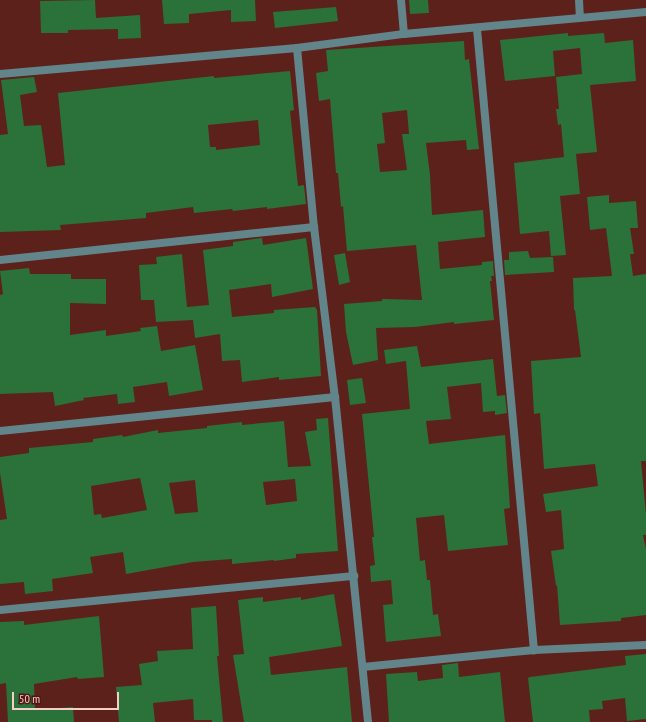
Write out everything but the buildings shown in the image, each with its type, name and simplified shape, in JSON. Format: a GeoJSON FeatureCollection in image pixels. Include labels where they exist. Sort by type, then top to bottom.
{"type":"FeatureCollection","features":[{"type":"Feature","properties":{"kind":"street"},"geometry":{"type":"LineString","coordinates":[[401,0],[404,34]]}},
{"type":"Feature","properties":{"kind":"street"},"geometry":{"type":"LineString","coordinates":[[579,0],[580,17]]}},
{"type":"Feature","properties":{"kind":"street"},"geometry":{"type":"LineString","coordinates":[[0,74],[297,48],[404,34],[477,29],[580,17],[646,12]]}},
{"type":"Feature","properties":{"kind":"street"},"geometry":{"type":"LineString","coordinates":[[477,29],[534,650]]}},
{"type":"Feature","properties":{"kind":"street"},"geometry":{"type":"LineString","coordinates":[[297,48],[314,227],[335,397],[368,722]]}},
{"type":"Feature","properties":{"kind":"street"},"geometry":{"type":"LineString","coordinates":[[0,260],[314,227]]}},
{"type":"Feature","properties":{"kind":"street"},"geometry":{"type":"LineString","coordinates":[[0,431],[335,397]]}},
{"type":"Feature","properties":{"kind":"street"},"geometry":{"type":"LineString","coordinates":[[0,610],[354,576]]}},
{"type":"Feature","properties":{"kind":"street"},"geometry":{"type":"LineString","coordinates":[[363,667],[534,650],[646,645]]}}]}
